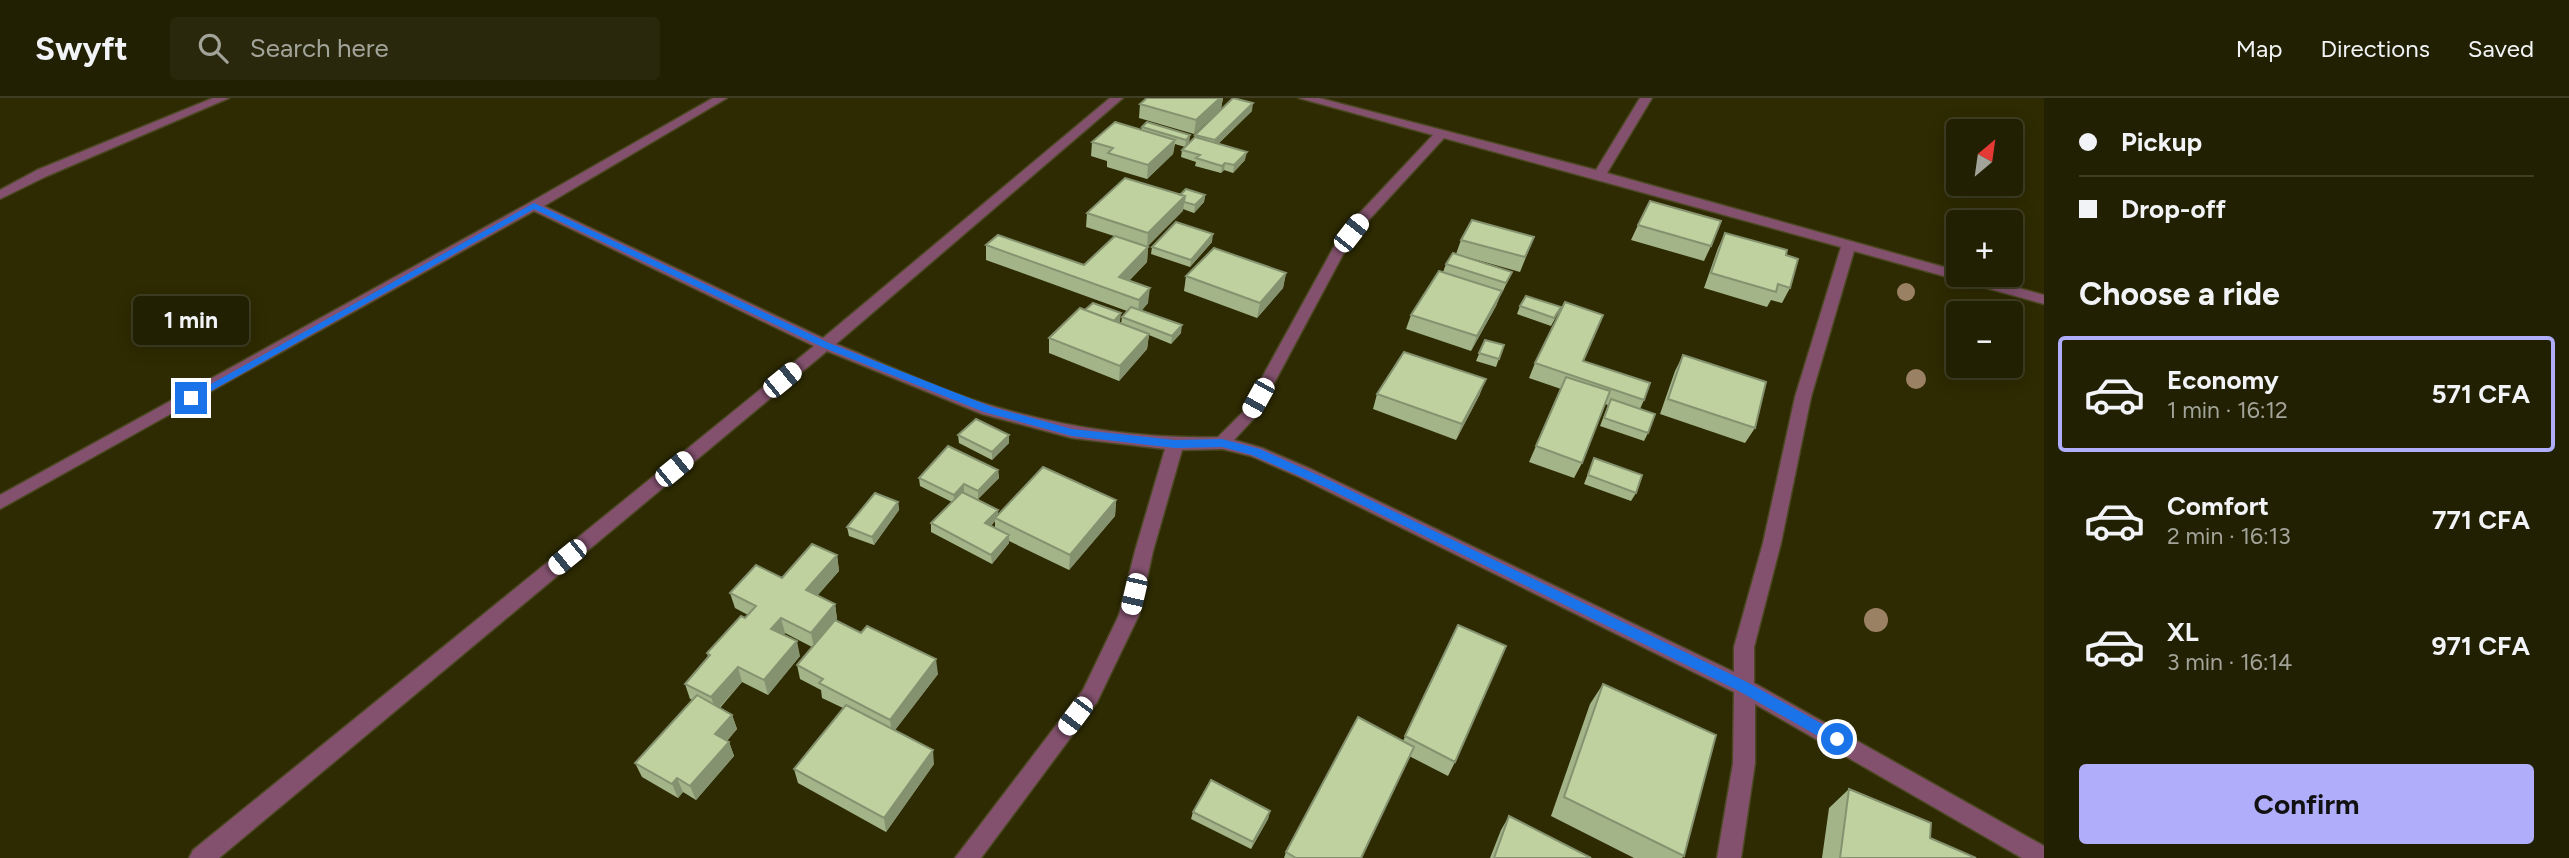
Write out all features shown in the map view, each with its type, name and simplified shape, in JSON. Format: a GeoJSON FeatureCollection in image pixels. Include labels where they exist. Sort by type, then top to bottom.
{"type":"FeatureCollection","features":[{"type":"Feature","properties":{"kind":"street"},"geometry":{"type":"LineString","coordinates":[[0,195],[42,173],[223,98]]}},
{"type":"Feature","properties":{"kind":"street"},"geometry":{"type":"LineString","coordinates":[[0,503],[534,206],[721,98]]}},
{"type":"Feature","properties":{"kind":"street"},"geometry":{"type":"LineString","coordinates":[[201,858],[825,345],[1117,98]]}},
{"type":"Feature","properties":{"kind":"street"},"geometry":{"type":"LineString","coordinates":[[1304,98],[1598,175],[2044,300]]}},
{"type":"Feature","properties":{"kind":"street"},"geometry":{"type":"LineString","coordinates":[[1598,175],[1646,98]]}},
{"type":"Feature","properties":{"kind":"street"},"geometry":{"type":"LineString","coordinates":[[1222,443],[1249,415],[1341,246],[1361,220],[1441,133]]}},
{"type":"Feature","properties":{"kind":"street"},"geometry":{"type":"LineString","coordinates":[[534,206],[825,345],[988,410],[1072,432],[1175,444],[1222,443],[1256,452],[1305,473],[1742,686],[2044,858]]}},
{"type":"Feature","properties":{"kind":"street"},"geometry":{"type":"LineString","coordinates":[[1729,858],[1744,763],[1744,647],[1772,542],[1803,397],[1849,245]]}},
{"type":"Feature","properties":{"kind":"street"},"geometry":{"type":"LineString","coordinates":[[967,858],[1090,696],[1129,615],[1144,551],[1175,444]]}},
{"type":"Feature","properties":{"kind":"building"},"geometry":{"type":"Polygon","coordinates":[[[1147,98],[1220,98],[1196,120],[1140,104],[1147,98]]]}},
{"type":"Feature","properties":{"kind":"building"},"geometry":{"type":"Polygon","coordinates":[[[1233,98],[1253,103],[1215,140],[1195,135],[1233,98]]]}},
{"type":"Feature","properties":{"kind":"building"},"geometry":{"type":"Polygon","coordinates":[[[1115,122],[1175,140],[1148,165],[1108,153],[1113,148],[1092,142],[1115,122]]]}},
{"type":"Feature","properties":{"kind":"building"},"geometry":{"type":"Polygon","coordinates":[[[1147,122],[1190,135],[1186,140],[1142,127],[1147,122]]]}},
{"type":"Feature","properties":{"kind":"building"},"geometry":{"type":"Polygon","coordinates":[[[1195,137],[1247,152],[1234,165],[1225,163],[1222,166],[1196,158],[1200,155],[1182,150],[1195,137]]]}},
{"type":"Feature","properties":{"kind":"building"},"geometry":{"type":"Polygon","coordinates":[[[1125,178],[1185,196],[1148,233],[1087,213],[1125,178]]]}},
{"type":"Feature","properties":{"kind":"building"},"geometry":{"type":"Polygon","coordinates":[[[1186,189],[1205,195],[1195,205],[1184,202],[1185,196],[1180,195],[1186,189]]]}},
{"type":"Feature","properties":{"kind":"building"},"geometry":{"type":"Polygon","coordinates":[[[1650,201],[1721,221],[1711,246],[1638,225],[1650,201]]]}},
{"type":"Feature","properties":{"kind":"building"},"geometry":{"type":"Polygon","coordinates":[[[1472,220],[1534,237],[1525,257],[1461,240],[1472,220]]]}},
{"type":"Feature","properties":{"kind":"building"},"geometry":{"type":"Polygon","coordinates":[[[1176,222],[1213,234],[1191,260],[1152,247],[1176,222]]]}},
{"type":"Feature","properties":{"kind":"building"},"geometry":{"type":"Polygon","coordinates":[[[1725,233],[1787,250],[1786,255],[1798,259],[1790,288],[1778,284],[1776,292],[1711,273],[1725,233]]]}},
{"type":"Feature","properties":{"kind":"building"},"geometry":{"type":"Polygon","coordinates":[[[998,235],[1084,265],[1115,236],[1148,247],[1119,277],[1150,288],[1139,300],[986,245],[998,235]]]}},
{"type":"Feature","properties":{"kind":"building"},"geometry":{"type":"Polygon","coordinates":[[[1214,248],[1286,273],[1260,303],[1186,276],[1214,248]]]}},
{"type":"Feature","properties":{"kind":"building"},"geometry":{"type":"Polygon","coordinates":[[[1453,253],[1512,272],[1506,283],[1446,264],[1453,253]]]}},
{"type":"Feature","properties":{"kind":"building"},"geometry":{"type":"Polygon","coordinates":[[[1439,271],[1502,291],[1477,336],[1411,315],[1439,271]]]}},
{"type":"Feature","properties":{"kind":"building"},"geometry":{"type":"Polygon","coordinates":[[[1526,296],[1561,307],[1554,318],[1520,306],[1526,296]]]}},
{"type":"Feature","properties":{"kind":"building"},"geometry":{"type":"Polygon","coordinates":[[[1565,302],[1603,315],[1583,361],[1650,383],[1644,400],[1535,363],[1565,302]]]}},
{"type":"Feature","properties":{"kind":"building"},"geometry":{"type":"Polygon","coordinates":[[[1093,303],[1121,313],[1114,321],[1085,310],[1093,303]]]}},
{"type":"Feature","properties":{"kind":"building"},"geometry":{"type":"Polygon","coordinates":[[[1131,307],[1182,325],[1172,336],[1122,317],[1131,307]]]}},
{"type":"Feature","properties":{"kind":"building"},"geometry":{"type":"Polygon","coordinates":[[[1080,308],[1149,334],[1120,366],[1049,338],[1080,308]]]}},
{"type":"Feature","properties":{"kind":"building"},"geometry":{"type":"Polygon","coordinates":[[[1485,340],[1504,345],[1499,359],[1479,353],[1485,340]]]}},
{"type":"Feature","properties":{"kind":"building"},"geometry":{"type":"Polygon","coordinates":[[[1404,352],[1486,379],[1462,424],[1377,394],[1404,352]]]}},
{"type":"Feature","properties":{"kind":"building"},"geometry":{"type":"Polygon","coordinates":[[[1683,355],[1766,382],[1755,428],[1668,399],[1683,355]]]}},
{"type":"Feature","properties":{"kind":"building"},"geometry":{"type":"Polygon","coordinates":[[[1566,377],[1610,391],[1582,463],[1536,446],[1566,377]]]}},
{"type":"Feature","properties":{"kind":"building"},"geometry":{"type":"Polygon","coordinates":[[[1611,399],[1655,414],[1648,433],[1604,418],[1611,399]]]}},
{"type":"Feature","properties":{"kind":"building"},"geometry":{"type":"Polygon","coordinates":[[[976,419],[1009,435],[992,452],[958,435],[976,419]]]}},
{"type":"Feature","properties":{"kind":"building"},"geometry":{"type":"Polygon","coordinates":[[[948,446],[998,470],[978,491],[964,484],[954,495],[919,478],[948,446]]]}},
{"type":"Feature","properties":{"kind":"building"},"geometry":{"type":"Polygon","coordinates":[[[1594,458],[1642,475],[1636,493],[1588,475],[1594,458]]]}},
{"type":"Feature","properties":{"kind":"building"},"geometry":{"type":"Polygon","coordinates":[[[1043,467],[1116,500],[1070,555],[995,518],[1043,467]]]}},
{"type":"Feature","properties":{"kind":"building"},"geometry":{"type":"Polygon","coordinates":[[[962,492],[998,510],[985,523],[1009,535],[991,555],[931,523],[962,492]]]}},
{"type":"Feature","properties":{"kind":"building"},"geometry":{"type":"Polygon","coordinates":[[[875,493],[898,502],[872,537],[847,527],[875,493]]]}},
{"type":"Feature","properties":{"kind":"building"},"geometry":{"type":"Polygon","coordinates":[[[812,544],[837,555],[806,590],[835,604],[811,633],[781,618],[771,629],[797,641],[764,680],[738,667],[711,697],[685,684],[710,655],[707,653],[741,616],[745,618],[756,606],[730,593],[756,565],[782,578],[812,544]]]}},
{"type":"Feature","properties":{"kind":"building"},"geometry":{"type":"Polygon","coordinates":[[[835,620],[861,633],[867,626],[936,659],[890,720],[819,683],[823,679],[797,665],[835,620]]]}},
{"type":"Feature","properties":{"kind":"building"},"geometry":{"type":"Polygon","coordinates":[[[1458,625],[1506,646],[1455,762],[1405,736],[1458,625]]]}},
{"type":"Feature","properties":{"kind":"building"},"geometry":{"type":"Polygon","coordinates":[[[1603,684],[1716,735],[1684,856],[1564,797],[1603,684]]]}},
{"type":"Feature","properties":{"kind":"building"},"geometry":{"type":"Polygon","coordinates":[[[697,695],[732,715],[715,734],[729,742],[690,786],[677,778],[672,784],[635,763],[697,695]]]}},
{"type":"Feature","properties":{"kind":"building"},"geometry":{"type":"Polygon","coordinates":[[[846,705],[933,750],[884,818],[794,769],[846,705]]]}},
{"type":"Feature","properties":{"kind":"building"},"geometry":{"type":"Polygon","coordinates":[[[1358,717],[1414,747],[1361,858],[1296,858],[1286,852],[1358,717]]]}},
{"type":"Feature","properties":{"kind":"building"},"geometry":{"type":"Polygon","coordinates":[[[1211,780],[1270,811],[1253,842],[1193,812],[1211,780]]]}},
{"type":"Feature","properties":{"kind":"building"},"geometry":{"type":"Polygon","coordinates":[[[1849,789],[1931,823],[1930,838],[1976,858],[1840,858],[1849,789]]]}},
{"type":"Feature","properties":{"kind":"building"},"geometry":{"type":"Polygon","coordinates":[[[1509,816],[1591,858],[1494,858],[1509,816]]]}},
{"type":"Feature","properties":{"kind":"route"},"geometry":{"type":"LineString","coordinates":[[191,398],[534,206],[825,345],[988,410],[1072,432],[1175,444],[1222,443],[1256,452],[1305,473],[1742,686],[1837,739]]}}]}
